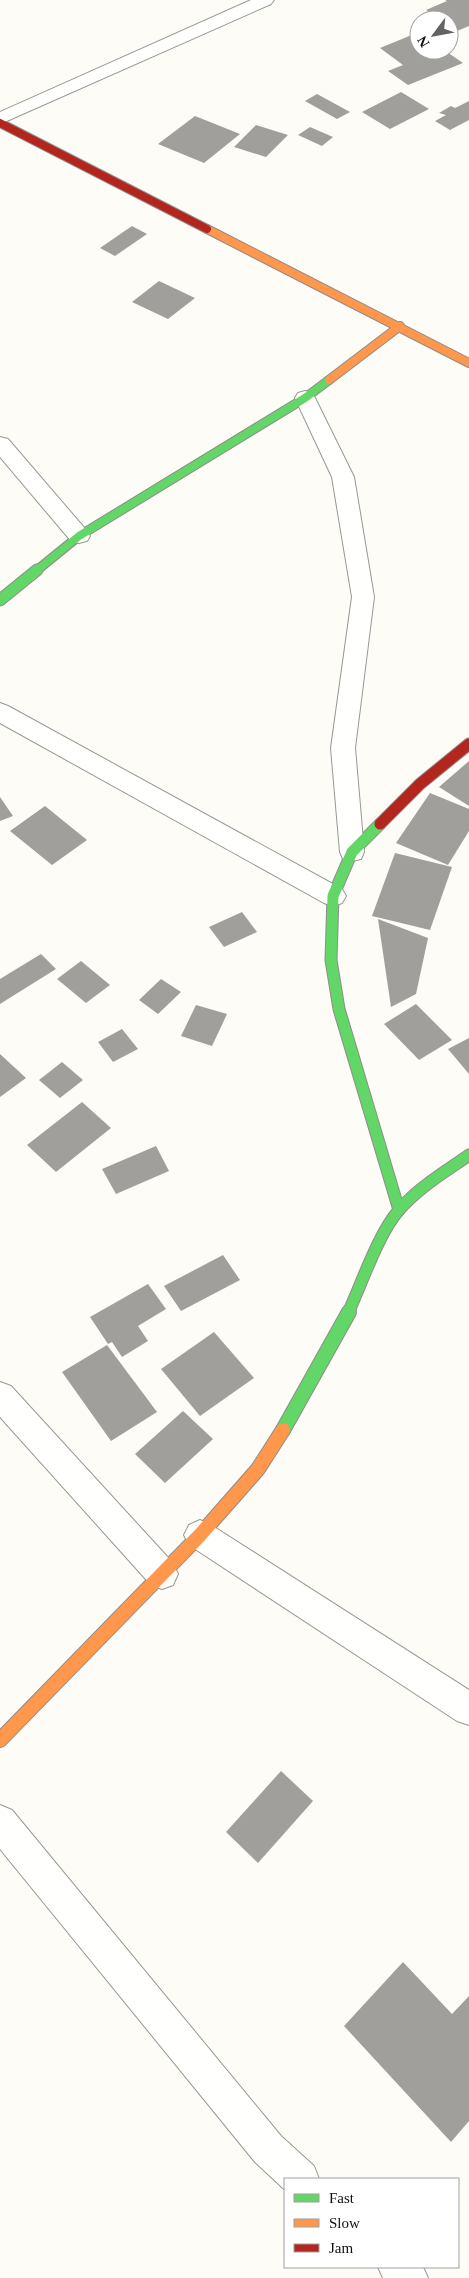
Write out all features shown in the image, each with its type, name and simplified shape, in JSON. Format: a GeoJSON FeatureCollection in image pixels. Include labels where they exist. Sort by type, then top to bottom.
{"type":"FeatureCollection","features":[{"type":"Feature","properties":{"kind":"street"},"geometry":{"type":"LineString","coordinates":[[0,121],[265,0]]}},
{"type":"Feature","properties":{"kind":"street"},"geometry":{"type":"LineString","coordinates":[[0,121],[469,363]]}},
{"type":"Feature","properties":{"kind":"street"},"geometry":{"type":"LineString","coordinates":[[0,600],[79,536],[305,398],[400,326]]}},
{"type":"Feature","properties":{"kind":"street"},"geometry":{"type":"LineString","coordinates":[[305,398],[343,477],[363,597],[343,748],[352,852]]}},
{"type":"Feature","properties":{"kind":"street"},"geometry":{"type":"LineString","coordinates":[[1,444],[79,536]]}},
{"type":"Feature","properties":{"kind":"street"},"geometry":{"type":"LineString","coordinates":[[0,712],[333,896]]}},
{"type":"Feature","properties":{"kind":"street"},"geometry":{"type":"LineString","coordinates":[[399,1210],[339,1009],[331,960],[333,896],[352,852],[420,784],[469,744]]}},
{"type":"Feature","properties":{"kind":"street"},"geometry":{"type":"LineString","coordinates":[[0,1740],[200,1535],[258,1469],[285,1427],[343,1325],[386,1230],[399,1210],[422,1188],[469,1155]]}},
{"type":"Feature","properties":{"kind":"street"},"geometry":{"type":"LineString","coordinates":[[0,1396],[162,1574]]}},
{"type":"Feature","properties":{"kind":"street"},"geometry":{"type":"LineString","coordinates":[[200,1535],[375,1650],[469,1709]]}},
{"type":"Feature","properties":{"kind":"street"},"geometry":{"type":"LineString","coordinates":[[0,1822],[268,2149],[300,2178]]}},
{"type":"Feature","properties":{"kind":"street"},"geometry":{"type":"LineString","coordinates":[[397,2268],[409,2278]]}},
{"type":"Feature","properties":{"kind":"building"},"geometry":{"type":"Polygon","coordinates":[[[445,0],[469,0],[469,26],[459,30],[459,10],[426,10],[447,1],[445,0]]]}},
{"type":"Feature","properties":{"kind":"building"},"geometry":{"type":"Polygon","coordinates":[[[409,36],[409,60],[459,60],[463,63],[408,85],[388,71],[403,65],[380,48],[409,36]]]}},
{"type":"Feature","properties":{"kind":"building"},"geometry":{"type":"Polygon","coordinates":[[[401,92],[429,109],[390,129],[362,112],[401,92]]]}},
{"type":"Feature","properties":{"kind":"building"},"geometry":{"type":"Polygon","coordinates":[[[317,94],[350,112],[337,119],[305,101],[317,94]]]}},
{"type":"Feature","properties":{"kind":"building"},"geometry":{"type":"Polygon","coordinates":[[[469,101],[469,120],[450,130],[435,121],[446,115],[439,113],[451,106],[455,108],[469,101]]]}},
{"type":"Feature","properties":{"kind":"building"},"geometry":{"type":"Polygon","coordinates":[[[195,116],[240,134],[204,163],[158,144],[195,116]]]}},
{"type":"Feature","properties":{"kind":"building"},"geometry":{"type":"Polygon","coordinates":[[[256,125],[288,135],[266,157],[234,147],[256,125]]]}},
{"type":"Feature","properties":{"kind":"building"},"geometry":{"type":"Polygon","coordinates":[[[310,127],[333,137],[322,146],[298,135],[310,127]]]}},
{"type":"Feature","properties":{"kind":"building"},"geometry":{"type":"Polygon","coordinates":[[[132,226],[147,234],[115,256],[100,248],[132,226]]]}},
{"type":"Feature","properties":{"kind":"building"},"geometry":{"type":"Polygon","coordinates":[[[159,281],[195,298],[168,319],[132,302],[159,281]]]}},
{"type":"Feature","properties":{"kind":"building"},"geometry":{"type":"Polygon","coordinates":[[[469,761],[469,806],[439,787],[469,761]]]}},
{"type":"Feature","properties":{"kind":"building"},"geometry":{"type":"Polygon","coordinates":[[[430,793],[469,809],[469,831],[448,865],[396,843],[430,793]]]}},
{"type":"Feature","properties":{"kind":"building"},"geometry":{"type":"Polygon","coordinates":[[[0,797],[13,816],[0,821],[0,797]]]}},
{"type":"Feature","properties":{"kind":"building"},"geometry":{"type":"Polygon","coordinates":[[[45,806],[87,840],[52,865],[10,831],[45,806]]]}},
{"type":"Feature","properties":{"kind":"building"},"geometry":{"type":"Polygon","coordinates":[[[395,853],[452,867],[430,930],[372,916],[395,853]]]}},
{"type":"Feature","properties":{"kind":"building"},"geometry":{"type":"Polygon","coordinates":[[[242,912],[257,932],[224,947],[209,927],[242,912]]]}},
{"type":"Feature","properties":{"kind":"building"},"geometry":{"type":"Polygon","coordinates":[[[378,919],[428,938],[416,994],[391,1007],[378,919]]]}},
{"type":"Feature","properties":{"kind":"building"},"geometry":{"type":"Polygon","coordinates":[[[41,954],[56,969],[0,1004],[0,979],[41,954]]]}},
{"type":"Feature","properties":{"kind":"building"},"geometry":{"type":"Polygon","coordinates":[[[81,961],[110,985],[86,1003],[57,979],[81,961]]]}},
{"type":"Feature","properties":{"kind":"building"},"geometry":{"type":"Polygon","coordinates":[[[161,979],[181,992],[158,1014],[139,1000],[161,979]]]}},
{"type":"Feature","properties":{"kind":"building"},"geometry":{"type":"Polygon","coordinates":[[[416,1004],[452,1040],[419,1060],[384,1024],[416,1004]]]}},
{"type":"Feature","properties":{"kind":"building"},"geometry":{"type":"Polygon","coordinates":[[[196,1005],[227,1014],[212,1046],[181,1036],[196,1005]]]}},
{"type":"Feature","properties":{"kind":"building"},"geometry":{"type":"Polygon","coordinates":[[[122,1029],[138,1049],[113,1062],[98,1042],[122,1029]]]}},
{"type":"Feature","properties":{"kind":"building"},"geometry":{"type":"Polygon","coordinates":[[[469,1038],[469,1074],[448,1049],[469,1038]]]}},
{"type":"Feature","properties":{"kind":"building"},"geometry":{"type":"Polygon","coordinates":[[[0,1054],[26,1078],[0,1097],[0,1054]]]}},
{"type":"Feature","properties":{"kind":"building"},"geometry":{"type":"Polygon","coordinates":[[[62,1062],[83,1080],[60,1098],[39,1080],[62,1062]]]}},
{"type":"Feature","properties":{"kind":"building"},"geometry":{"type":"Polygon","coordinates":[[[82,1102],[111,1128],[56,1172],[27,1145],[82,1102]]]}},
{"type":"Feature","properties":{"kind":"building"},"geometry":{"type":"Polygon","coordinates":[[[156,1146],[169,1171],[116,1194],[102,1169],[156,1146]]]}},
{"type":"Feature","properties":{"kind":"building"},"geometry":{"type":"Polygon","coordinates":[[[223,1255],[240,1280],[181,1311],[164,1286],[223,1255]]]}},
{"type":"Feature","properties":{"kind":"building"},"geometry":{"type":"Polygon","coordinates":[[[148,1284],[166,1309],[138,1326],[148,1341],[122,1357],[112,1342],[108,1344],[90,1317],[148,1284]]]}},
{"type":"Feature","properties":{"kind":"building"},"geometry":{"type":"Polygon","coordinates":[[[214,1332],[254,1378],[200,1416],[161,1369],[214,1332]]]}},
{"type":"Feature","properties":{"kind":"building"},"geometry":{"type":"Polygon","coordinates":[[[107,1345],[157,1412],[111,1441],[62,1372],[107,1345]]]}},
{"type":"Feature","properties":{"kind":"building"},"geometry":{"type":"Polygon","coordinates":[[[183,1411],[213,1439],[165,1483],[135,1454],[183,1411]]]}},
{"type":"Feature","properties":{"kind":"building"},"geometry":{"type":"Polygon","coordinates":[[[281,1771],[313,1801],[258,1863],[226,1832],[281,1771]]]}},
{"type":"Feature","properties":{"kind":"building"},"geometry":{"type":"Polygon","coordinates":[[[403,1962],[452,2014],[469,1996],[469,2121],[451,2142],[344,2026],[403,1962]]]}},
{"type":"Feature","properties":{"kind":"traffic: fast"},"geometry":{"type":"LineString","coordinates":[[0,600],[79,536],[305,398],[329,380]]}},
{"type":"Feature","properties":{"kind":"traffic: fast"},"geometry":{"type":"LineString","coordinates":[[380,824],[352,852],[333,896],[331,960],[339,1009],[399,1210]]}},
{"type":"Feature","properties":{"kind":"traffic: fast"},"geometry":{"type":"LineString","coordinates":[[283,1430],[343,1325],[386,1230],[399,1210],[422,1188],[469,1155]]}},
{"type":"Feature","properties":{"kind":"traffic: slow"},"geometry":{"type":"LineString","coordinates":[[207,229],[469,363]]}},
{"type":"Feature","properties":{"kind":"traffic: slow"},"geometry":{"type":"LineString","coordinates":[[329,380],[400,326]]}},
{"type":"Feature","properties":{"kind":"traffic: slow"},"geometry":{"type":"LineString","coordinates":[[0,1740],[200,1535],[258,1469],[283,1430]]}},
{"type":"Feature","properties":{"kind":"traffic: jam"},"geometry":{"type":"LineString","coordinates":[[0,123],[207,229]]}},
{"type":"Feature","properties":{"kind":"traffic: jam"},"geometry":{"type":"LineString","coordinates":[[380,824],[420,784],[469,744]]}}]}
